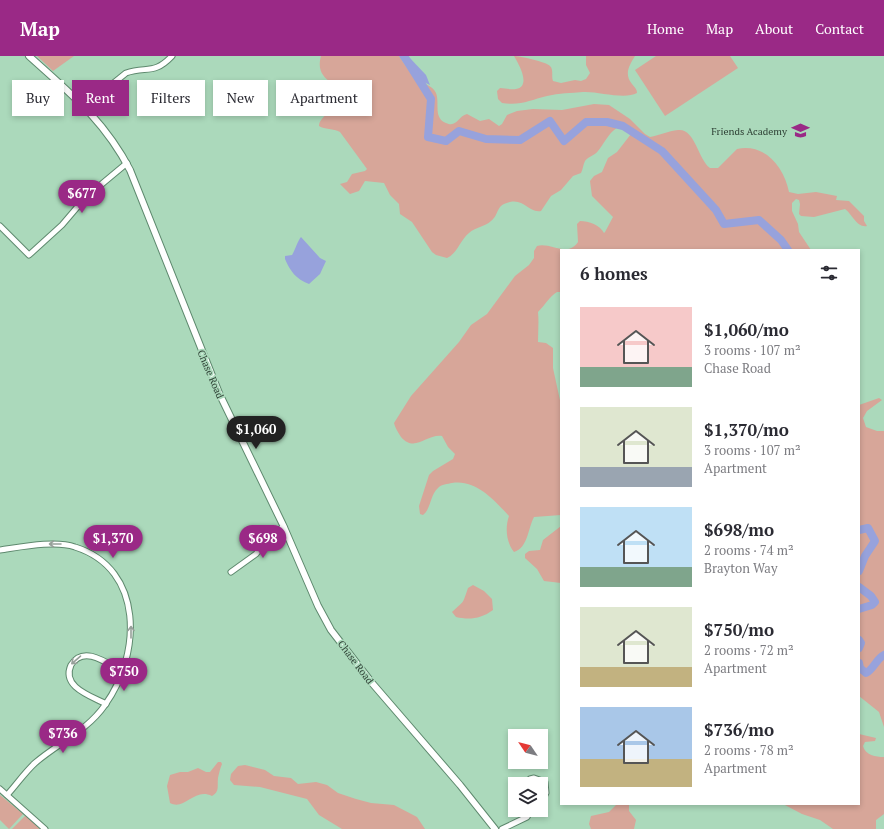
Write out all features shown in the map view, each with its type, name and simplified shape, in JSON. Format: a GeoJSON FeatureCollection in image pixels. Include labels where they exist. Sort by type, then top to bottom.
{"type":"FeatureCollection","features":[{"type":"Feature","properties":{"kind":"street","name":"Chase Road"},"geometry":{"type":"LineString","coordinates":[[29,56],[72,96]]}},
{"type":"Feature","properties":{"kind":"street"},"geometry":{"type":"LineString","coordinates":[[117,80],[126,73],[134,70],[160,67],[172,56]]}},
{"type":"Feature","properties":{"kind":"street","name":"Chase Road"},"geometry":{"type":"LineString","coordinates":[[93,116],[105,129],[126,163],[140,192],[219,393],[284,527],[306,580],[331,630],[372,683],[460,785],[495,829]]}},
{"type":"Feature","properties":{"kind":"street"},"geometry":{"type":"LineString","coordinates":[[0,226],[29,255],[62,225],[85,198],[126,163]]}},
{"type":"Feature","properties":{"kind":"street"},"geometry":{"type":"LineString","coordinates":[[231,572],[256,554],[271,534],[284,527]]}},
{"type":"Feature","properties":{"kind":"street"},"geometry":{"type":"LineString","coordinates":[[0,550],[61,544],[75,546],[86,551],[99,558],[110,568],[122,585],[130,618],[130,643],[123,672],[115,691],[106,704],[83,728],[35,763],[7,795]]}},
{"type":"Feature","properties":{"kind":"street"},"geometry":{"type":"LineString","coordinates":[[106,704],[74,686],[69,678],[71,665],[78,658],[90,656],[123,672]]}},
{"type":"Feature","properties":{"kind":"street"},"geometry":{"type":"LineString","coordinates":[[0,789],[45,829]]}},
{"type":"Feature","properties":{"kind":"street"},"geometry":{"type":"LineString","coordinates":[[502,829],[528,817]]}},
{"type":"Feature","properties":{"kind":"shaded area"},"geometry":{"type":"Polygon","coordinates":[[[37,56],[74,56],[53,71],[37,56]]]}},
{"type":"Feature","properties":{"kind":"shaded area"},"geometry":{"type":"Polygon","coordinates":[[[321,56],[399,56],[413,75],[434,90],[437,97],[438,114],[442,121],[450,124],[455,123],[467,114],[480,121],[489,119],[499,126],[502,124],[507,115],[517,111],[533,109],[562,110],[594,104],[609,105],[630,119],[650,137],[678,130],[684,131],[692,139],[702,158],[710,168],[718,168],[737,149],[747,148],[764,153],[778,166],[783,174],[789,192],[798,194],[816,192],[837,196],[836,200],[849,201],[864,216],[864,221],[867,226],[857,223],[845,209],[814,217],[801,216],[799,214],[799,200],[796,199],[792,203],[792,211],[798,224],[799,232],[810,249],[569,249],[574,247],[578,242],[577,224],[580,221],[594,224],[604,233],[613,217],[592,196],[590,181],[594,176],[602,172],[608,158],[617,152],[631,134],[631,129],[620,127],[615,129],[598,151],[585,161],[581,173],[573,176],[561,190],[551,196],[541,211],[533,210],[519,202],[505,203],[500,207],[496,216],[491,221],[486,225],[471,231],[454,253],[447,258],[436,255],[432,252],[412,222],[400,214],[399,204],[390,195],[384,183],[365,181],[359,191],[350,194],[340,184],[347,182],[352,174],[365,171],[367,169],[340,132],[319,126],[320,122],[325,116],[372,116],[372,80],[328,80],[321,71],[321,56]]]}},
{"type":"Feature","properties":{"kind":"shaded area"},"geometry":{"type":"Polygon","coordinates":[[[514,56],[548,64],[552,69],[553,81],[561,83],[586,79],[590,73],[586,65],[586,56],[635,56],[628,70],[628,77],[637,93],[625,96],[583,92],[552,95],[515,104],[502,103],[498,99],[497,91],[500,88],[516,89],[521,87],[523,84],[522,74],[514,56]]]}},
{"type":"Feature","properties":{"kind":"shaded area"},"geometry":{"type":"Polygon","coordinates":[[[656,56],[730,56],[738,68],[665,116],[635,70],[656,56]]]}},
{"type":"Feature","properties":{"kind":"shaded area"},"geometry":{"type":"Polygon","coordinates":[[[542,245],[564,249],[560,249],[560,292],[554,294],[538,312],[538,342],[546,343],[553,348],[553,368],[560,400],[560,515],[534,517],[525,542],[519,550],[514,552],[509,544],[507,534],[509,516],[491,497],[477,487],[461,483],[445,484],[435,491],[426,512],[423,515],[420,514],[419,506],[429,475],[453,459],[455,454],[448,447],[442,436],[436,436],[416,443],[406,441],[401,437],[394,423],[411,396],[459,342],[471,325],[487,314],[515,276],[529,265],[534,258],[534,251],[537,246],[542,245]]]}},
{"type":"Feature","properties":{"kind":"shaded area"},"geometry":{"type":"Polygon","coordinates":[[[879,398],[882,400],[867,411],[863,418],[866,427],[877,431],[884,431],[884,727],[879,712],[860,697],[860,405],[879,398]]]}},
{"type":"Feature","properties":{"kind":"shaded area"},"geometry":{"type":"Polygon","coordinates":[[[560,527],[560,583],[544,581],[537,569],[525,558],[525,554],[529,551],[540,550],[543,540],[560,527]]]}},
{"type":"Feature","properties":{"kind":"shaded area"},"geometry":{"type":"Polygon","coordinates":[[[473,585],[484,591],[492,599],[493,610],[475,618],[456,617],[452,612],[463,602],[468,588],[473,585]]]}},
{"type":"Feature","properties":{"kind":"shaded area"},"geometry":{"type":"Polygon","coordinates":[[[860,734],[876,738],[875,741],[865,742],[863,746],[866,752],[871,755],[884,757],[884,814],[876,820],[876,829],[833,829],[820,820],[802,814],[785,805],[860,805],[860,734]]]}},
{"type":"Feature","properties":{"kind":"shaded area"},"geometry":{"type":"Polygon","coordinates":[[[218,762],[221,762],[222,764],[218,778],[218,788],[215,794],[212,796],[200,794],[185,802],[175,805],[170,803],[167,786],[170,775],[180,772],[188,772],[198,768],[206,772],[210,772],[218,762]]]}},
{"type":"Feature","properties":{"kind":"shaded area"},"geometry":{"type":"Polygon","coordinates":[[[245,765],[265,770],[274,776],[291,778],[298,784],[316,782],[327,785],[338,793],[356,799],[371,803],[394,805],[417,817],[425,829],[342,829],[319,815],[307,799],[260,787],[234,785],[230,780],[231,774],[238,766],[245,765]]]}},
{"type":"Feature","properties":{"kind":"shaded area"},"geometry":{"type":"Polygon","coordinates":[[[0,795],[23,814],[9,829],[0,820],[0,795]]]}},
{"type":"Feature","properties":{"kind":"shaded area"},"geometry":{"type":"Polygon","coordinates":[[[616,805],[629,805],[629,811],[636,820],[634,829],[591,829],[589,824],[591,816],[609,812],[616,805]]]}},
{"type":"Feature","properties":{"kind":"shaded area"},"geometry":{"type":"Polygon","coordinates":[[[26,815],[40,829],[12,829],[26,815]]]}},
{"type":"Feature","properties":{"kind":"water"},"geometry":{"type":"Polygon","coordinates":[[[399,56],[408,56],[426,75],[430,85],[416,77],[399,56]]]}},
{"type":"Feature","properties":{"kind":"water"},"geometry":{"type":"Polygon","coordinates":[[[301,237],[320,258],[326,261],[320,274],[309,284],[300,280],[294,274],[285,259],[285,256],[292,255],[301,237]]]}},
{"type":"Feature","properties":{"kind":"waterway"},"geometry":{"type":"LineString","coordinates":[[404,56],[431,99],[428,137],[446,141],[459,131],[486,139],[520,140],[550,121],[564,141],[586,122],[607,122],[623,126],[662,151],[716,210],[724,224],[759,220],[781,240],[787,249]]}},
{"type":"Feature","properties":{"kind":"waterway"},"geometry":{"type":"LineString","coordinates":[[860,530],[868,528],[875,541],[865,556],[860,568]]}},
{"type":"Feature","properties":{"kind":"waterway"},"geometry":{"type":"LineString","coordinates":[[860,588],[871,596],[875,602],[872,605],[860,609]]}},
{"type":"Feature","properties":{"kind":"waterway"},"geometry":{"type":"LineString","coordinates":[[860,642],[860,646]]}},
{"type":"Feature","properties":{"kind":"waterway"},"geometry":{"type":"LineString","coordinates":[[860,668],[866,673],[884,655]]}},
{"type":"Feature","properties":{"kind":"place","name":"Friends Academy"},"geometry":{"type":"Point","coordinates":[800,131]}}]}
